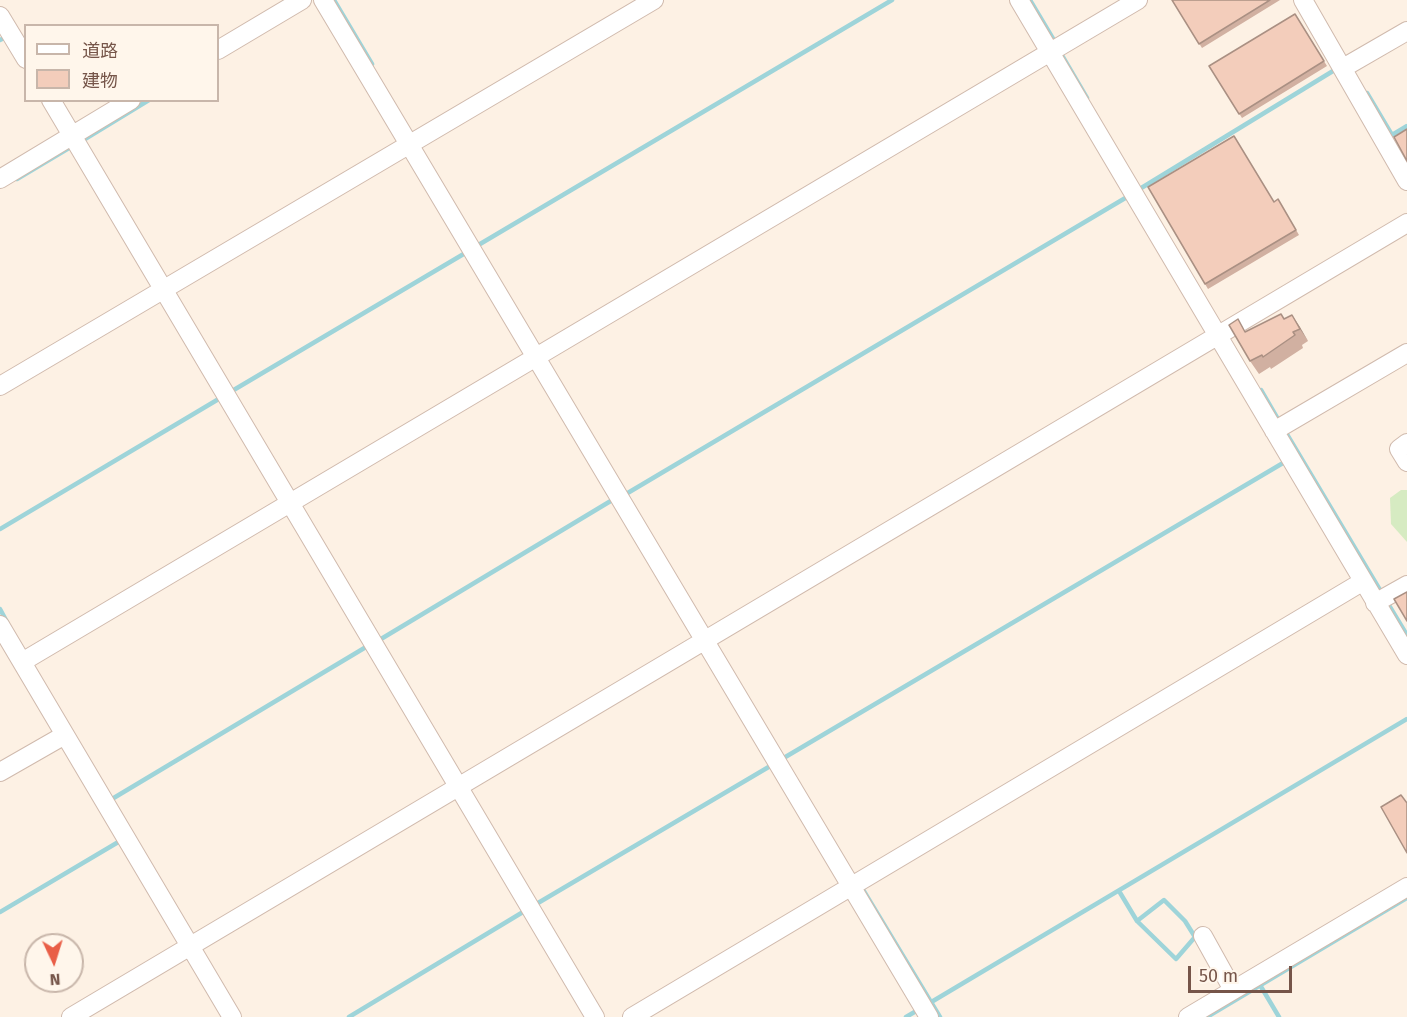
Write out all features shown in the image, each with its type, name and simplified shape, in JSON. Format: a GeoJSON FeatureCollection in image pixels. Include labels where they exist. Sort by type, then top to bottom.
{"type":"FeatureCollection","features":[{"type":"Feature","properties":{"kind":"street"},"geometry":{"type":"LineString","coordinates":[[219,49],[302,0]]}},
{"type":"Feature","properties":{"kind":"street"},"geometry":{"type":"LineString","coordinates":[[323,0],[407,145],[929,1017]]}},
{"type":"Feature","properties":{"kind":"street"},"geometry":{"type":"LineString","coordinates":[[0,386],[654,0]]}},
{"type":"Feature","properties":{"kind":"street"},"geometry":{"type":"LineString","coordinates":[[1019,0],[1407,655]]}},
{"type":"Feature","properties":{"kind":"street"},"geometry":{"type":"LineString","coordinates":[[22,662],[1138,0]]}},
{"type":"Feature","properties":{"kind":"street"},"geometry":{"type":"LineString","coordinates":[[1303,0],[1407,182]]}},
{"type":"Feature","properties":{"kind":"street"},"geometry":{"type":"LineString","coordinates":[[0,16],[24,56]]}},
{"type":"Feature","properties":{"kind":"street"},"geometry":{"type":"LineString","coordinates":[[1343,68],[1407,31]]}},
{"type":"Feature","properties":{"kind":"street"},"geometry":{"type":"LineString","coordinates":[[52,102],[595,1017]]}},
{"type":"Feature","properties":{"kind":"street"},"geometry":{"type":"LineString","coordinates":[[0,178],[128,102]]}},
{"type":"Feature","properties":{"kind":"street"},"geometry":{"type":"LineString","coordinates":[[71,1017],[1407,223]]}},
{"type":"Feature","properties":{"kind":"street"},"geometry":{"type":"LineString","coordinates":[[1274,431],[1407,352]]}},
{"type":"Feature","properties":{"kind":"street"},"geometry":{"type":"LineString","coordinates":[[1407,443],[1399,450],[1407,462]]}},
{"type":"Feature","properties":{"kind":"street"},"geometry":{"type":"LineString","coordinates":[[632,1017],[1362,582]]}},
{"type":"Feature","properties":{"kind":"street"},"geometry":{"type":"LineString","coordinates":[[1375,603],[1407,585]]}},
{"type":"Feature","properties":{"kind":"street"},"geometry":{"type":"LineString","coordinates":[[0,625],[63,736],[232,1017]]}},
{"type":"Feature","properties":{"kind":"street"},"geometry":{"type":"LineString","coordinates":[[0,772],[63,736]]}},
{"type":"Feature","properties":{"kind":"street"},"geometry":{"type":"LineString","coordinates":[[1188,1017],[1407,887]]}},
{"type":"Feature","properties":{"kind":"street"},"geometry":{"type":"LineString","coordinates":[[1203,936],[1233,990]]}},
{"type":"Feature","properties":{"kind":"green space"},"geometry":{"type":"Polygon","coordinates":[[[1401,490],[1407,490],[1407,542],[1391,524],[1390,498],[1401,490]]]}},
{"type":"Feature","properties":{"kind":"building"},"geometry":{"type":"Polygon","coordinates":[[[1172,0],[1270,0],[1199,44],[1172,0]]]}},
{"type":"Feature","properties":{"kind":"building"},"geometry":{"type":"Polygon","coordinates":[[[1295,14],[1324,61],[1239,114],[1209,66],[1295,14]]]}},
{"type":"Feature","properties":{"kind":"building"},"geometry":{"type":"Polygon","coordinates":[[[1407,129],[1407,161],[1394,137],[1407,129]]]}},
{"type":"Feature","properties":{"kind":"building"},"geometry":{"type":"Polygon","coordinates":[[[1234,136],[1274,202],[1278,199],[1296,230],[1205,284],[1148,187],[1234,136]]]}},
{"type":"Feature","properties":{"kind":"building"},"geometry":{"type":"Polygon","coordinates":[[[1281,314],[1284,319],[1292,315],[1300,329],[1293,332],[1295,335],[1263,357],[1262,355],[1250,361],[1229,325],[1238,319],[1245,332],[1281,314]]]}},
{"type":"Feature","properties":{"kind":"building"},"geometry":{"type":"Polygon","coordinates":[[[1407,592],[1407,621],[1394,599],[1407,592]]]}},
{"type":"Feature","properties":{"kind":"building"},"geometry":{"type":"Polygon","coordinates":[[[1401,795],[1407,803],[1407,853],[1381,807],[1401,795]]]}},
{"type":"Feature","properties":{"kind":"waterway"},"geometry":{"type":"LineString","coordinates":[[334,0],[372,64]]}},
{"type":"Feature","properties":{"kind":"waterway"},"geometry":{"type":"LineString","coordinates":[[475,247],[892,0]]}},
{"type":"Feature","properties":{"kind":"waterway"},"geometry":{"type":"LineString","coordinates":[[1030,0],[1055,42]]}},
{"type":"Feature","properties":{"kind":"waterway"},"geometry":{"type":"LineString","coordinates":[[1060,52],[1087,98]]}},
{"type":"Feature","properties":{"kind":"waterway"},"geometry":{"type":"LineString","coordinates":[[1138,190],[1333,71]]}},
{"type":"Feature","properties":{"kind":"waterway"},"geometry":{"type":"LineString","coordinates":[[1367,93],[1392,135],[1407,126]]}},
{"type":"Feature","properties":{"kind":"waterway"},"geometry":{"type":"LineString","coordinates":[[85,139],[146,102]]}},
{"type":"Feature","properties":{"kind":"waterway"},"geometry":{"type":"LineString","coordinates":[[17,179],[69,148]]}},
{"type":"Feature","properties":{"kind":"waterway"},"geometry":{"type":"LineString","coordinates":[[626,494],[1127,197]]}},
{"type":"Feature","properties":{"kind":"waterway"},"geometry":{"type":"LineString","coordinates":[[232,391],[467,252]]}},
{"type":"Feature","properties":{"kind":"waterway"},"geometry":{"type":"LineString","coordinates":[[1261,390],[1279,421]]}},
{"type":"Feature","properties":{"kind":"waterway"},"geometry":{"type":"LineString","coordinates":[[0,529],[217,400]]}},
{"type":"Feature","properties":{"kind":"waterway"},"geometry":{"type":"LineString","coordinates":[[1285,431],[1380,590]]}},
{"type":"Feature","properties":{"kind":"waterway"},"geometry":{"type":"LineString","coordinates":[[782,759],[1283,463]]}},
{"type":"Feature","properties":{"kind":"waterway"},"geometry":{"type":"LineString","coordinates":[[381,639],[614,499]]}},
{"type":"Feature","properties":{"kind":"waterway"},"geometry":{"type":"LineString","coordinates":[[1387,602],[1407,635]]}},
{"type":"Feature","properties":{"kind":"waterway"},"geometry":{"type":"LineString","coordinates":[[0,609],[7,622]]}},
{"type":"Feature","properties":{"kind":"waterway"},"geometry":{"type":"LineString","coordinates":[[112,799],[366,647]]}},
{"type":"Feature","properties":{"kind":"waterway"},"geometry":{"type":"LineString","coordinates":[[928,1004],[1407,719]]}},
{"type":"Feature","properties":{"kind":"waterway"},"geometry":{"type":"LineString","coordinates":[[538,903],[772,765]]}},
{"type":"Feature","properties":{"kind":"waterway"},"geometry":{"type":"LineString","coordinates":[[0,912],[120,841]]}},
{"type":"Feature","properties":{"kind":"waterway"},"geometry":{"type":"LineString","coordinates":[[862,888],[940,1017]]}},
{"type":"Feature","properties":{"kind":"waterway"},"geometry":{"type":"LineString","coordinates":[[1119,891],[1137,921],[1176,959],[1195,937],[1185,921],[1164,900],[1137,921]]}},
{"type":"Feature","properties":{"kind":"waterway"},"geometry":{"type":"LineString","coordinates":[[1207,1017],[1407,898]]}},
{"type":"Feature","properties":{"kind":"waterway"},"geometry":{"type":"LineString","coordinates":[[349,1017],[523,912]]}},
{"type":"Feature","properties":{"kind":"waterway"},"geometry":{"type":"LineString","coordinates":[[1260,985],[1279,1017]]}},
{"type":"Feature","properties":{"kind":"waterway"},"geometry":{"type":"LineString","coordinates":[[906,1017],[918,1010]]}}]}
